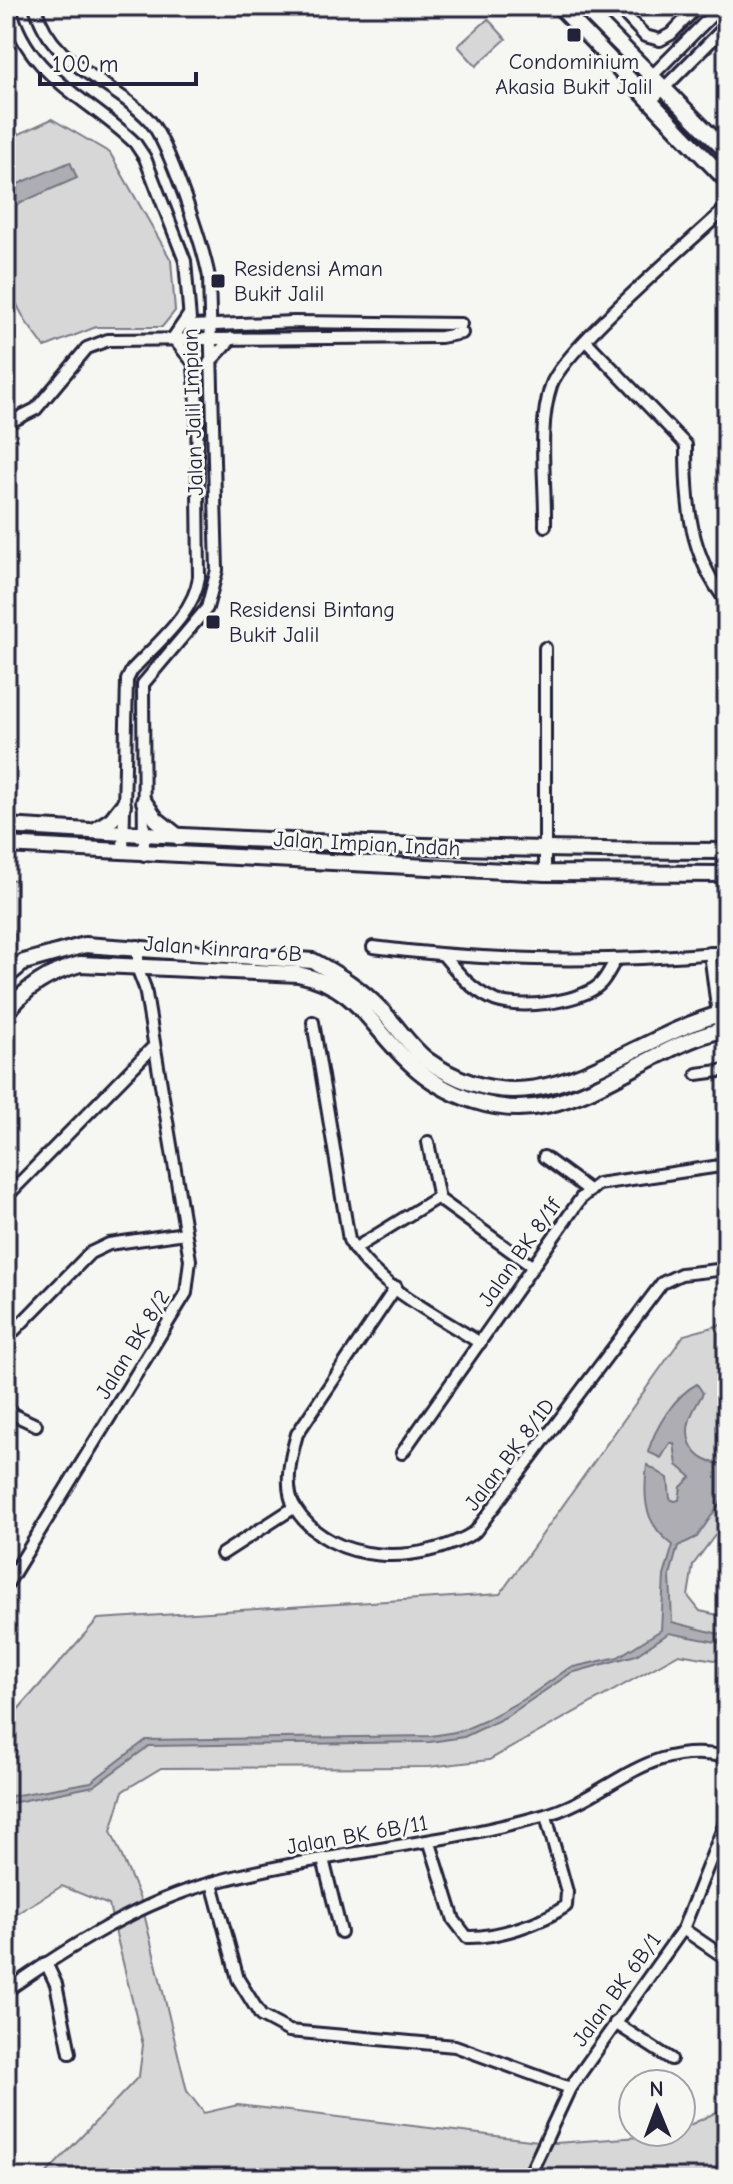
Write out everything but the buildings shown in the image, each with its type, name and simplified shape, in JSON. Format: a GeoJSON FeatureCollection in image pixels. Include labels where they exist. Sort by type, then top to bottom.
{"type":"FeatureCollection","features":[{"type":"Feature","properties":{"kind":"street","name":"Jalan Jalil Impian"},"geometry":{"type":"LineString","coordinates":[[10,6],[26,44],[44,71],[122,130],[145,158],[185,261],[197,419],[198,590],[184,613],[132,670],[127,680],[123,853]]}},
{"type":"Feature","properties":{"kind":"street","name":"Jalan Jalil Impian"},"geometry":{"type":"LineString","coordinates":[[35,6],[55,48],[136,107],[153,125],[203,247],[209,306],[217,570],[215,590],[207,608],[143,684],[144,855]]}},
{"type":"Feature","properties":{"kind":"street"},"geometry":{"type":"LineString","coordinates":[[559,6],[727,181]]}},
{"type":"Feature","properties":{"kind":"street"},"geometry":{"type":"LineString","coordinates":[[582,6],[727,152]]}},
{"type":"Feature","properties":{"kind":"street"},"geometry":{"type":"LineString","coordinates":[[617,6],[645,36],[660,40],[671,34],[698,6]]}},
{"type":"Feature","properties":{"kind":"street"},"geometry":{"type":"LineString","coordinates":[[638,90],[721,6]]}},
{"type":"Feature","properties":{"kind":"street"},"geometry":{"type":"LineString","coordinates":[[651,101],[727,25]]}},
{"type":"Feature","properties":{"kind":"street"},"geometry":{"type":"LineString","coordinates":[[545,526],[548,396],[562,364],[727,207]]}},
{"type":"Feature","properties":{"kind":"street"},"geometry":{"type":"LineString","coordinates":[[209,306],[229,324]]}},
{"type":"Feature","properties":{"kind":"street"},"geometry":{"type":"LineString","coordinates":[[6,424],[36,409],[87,348],[108,340],[173,338],[190,326],[229,324],[436,321],[461,328],[436,337],[209,338],[190,326]]}},
{"type":"Feature","properties":{"kind":"street"},"geometry":{"type":"LineString","coordinates":[[436,321],[436,337]]}},
{"type":"Feature","properties":{"kind":"street"},"geometry":{"type":"LineString","coordinates":[[173,338],[190,326]]}},
{"type":"Feature","properties":{"kind":"street"},"geometry":{"type":"LineString","coordinates":[[173,338],[193,364]]}},
{"type":"Feature","properties":{"kind":"street"},"geometry":{"type":"LineString","coordinates":[[209,363],[232,338]]}},
{"type":"Feature","properties":{"kind":"street"},"geometry":{"type":"LineString","coordinates":[[586,341],[686,445],[687,518],[696,549],[713,584],[727,602]]}},
{"type":"Feature","properties":{"kind":"street"},"geometry":{"type":"LineString","coordinates":[[545,648],[545,873]]}},
{"type":"Feature","properties":{"kind":"street"},"geometry":{"type":"LineString","coordinates":[[144,802],[156,819],[181,838]]}},
{"type":"Feature","properties":{"kind":"street"},"geometry":{"type":"LineString","coordinates":[[94,831],[112,819],[123,805]]}},
{"type":"Feature","properties":{"kind":"street","name":"Jalan Impian Indah"},"geometry":{"type":"LineString","coordinates":[[6,826],[181,838],[544,851],[727,851]]}},
{"type":"Feature","properties":{"kind":"street","name":"Jalan Impian Indah"},"geometry":{"type":"LineString","coordinates":[[6,845],[144,855],[545,873],[727,874]]}},
{"type":"Feature","properties":{"kind":"street","name":"Jalan Kinrara 6B"},"geometry":{"type":"LineString","coordinates":[[6,977],[24,962],[85,945],[155,947],[313,961],[345,978],[382,1011],[416,1052],[453,1078],[496,1092],[536,1091],[722,1013]]}},
{"type":"Feature","properties":{"kind":"street"},"geometry":{"type":"LineString","coordinates":[[138,946],[144,964]]}},
{"type":"Feature","properties":{"kind":"street"},"geometry":{"type":"LineString","coordinates":[[144,964],[155,947]]}},
{"type":"Feature","properties":{"kind":"street"},"geometry":{"type":"LineString","coordinates":[[373,947],[444,956],[616,959],[726,952],[727,965]]}},
{"type":"Feature","properties":{"kind":"street"},"geometry":{"type":"LineString","coordinates":[[710,953],[724,1030]]}},
{"type":"Feature","properties":{"kind":"street"},"geometry":{"type":"LineString","coordinates":[[444,956],[464,982],[493,1001],[538,1005],[577,997],[599,985],[616,959]]}},
{"type":"Feature","properties":{"kind":"street","name":"Jalan Kinrara 6B"},"geometry":{"type":"LineString","coordinates":[[6,1014],[32,985],[55,971],[89,963],[298,974],[330,982],[348,993],[408,1062],[432,1082],[454,1094],[498,1106],[545,1105],[573,1096],[724,1030]]}},
{"type":"Feature","properties":{"kind":"street","name":"Jalan BK 8/2"},"geometry":{"type":"LineString","coordinates":[[6,1586],[186,1293],[190,1260],[152,1048],[144,964]]}},
{"type":"Feature","properties":{"kind":"street"},"geometry":{"type":"LineString","coordinates":[[313,1022],[346,1231],[354,1249],[396,1287],[480,1343]]}},
{"type":"Feature","properties":{"kind":"street"},"geometry":{"type":"LineString","coordinates":[[6,1197],[152,1048]]}},
{"type":"Feature","properties":{"kind":"street"},"geometry":{"type":"LineString","coordinates":[[697,1074],[727,1070]]}},
{"type":"Feature","properties":{"kind":"street"},"geometry":{"type":"LineString","coordinates":[[428,1142],[438,1197],[533,1267]]}},
{"type":"Feature","properties":{"kind":"street"},"geometry":{"type":"LineString","coordinates":[[544,1157],[590,1191]]}},
{"type":"Feature","properties":{"kind":"street","name":"Jalan BK 8/1f"},"geometry":{"type":"LineString","coordinates":[[402,1453],[590,1191],[598,1184],[727,1165]]}},
{"type":"Feature","properties":{"kind":"street"},"geometry":{"type":"LineString","coordinates":[[354,1249],[438,1197]]}},
{"type":"Feature","properties":{"kind":"street"},"geometry":{"type":"LineString","coordinates":[[6,1339],[90,1253],[109,1244],[185,1233]]}},
{"type":"Feature","properties":{"kind":"street","name":"Jalan BK 8/1D"},"geometry":{"type":"LineString","coordinates":[[295,1507],[329,1542],[345,1550],[426,1552],[455,1545],[475,1532],[662,1283],[681,1274],[727,1269]]}},
{"type":"Feature","properties":{"kind":"street"},"geometry":{"type":"LineString","coordinates":[[222,1554],[295,1507],[290,1460],[297,1434],[396,1287]]}},
{"type":"Feature","properties":{"kind":"street"},"geometry":{"type":"LineString","coordinates":[[6,1411],[36,1425]]}},
{"type":"Feature","properties":{"kind":"street","name":"Jalan BK 6B/11"},"geometry":{"type":"LineString","coordinates":[[6,1991],[46,1963],[123,1918],[212,1883],[323,1859],[430,1843],[546,1816],[657,1759],[700,1751],[727,1757]]}},
{"type":"Feature","properties":{"kind":"street"},"geometry":{"type":"LineString","coordinates":[[430,1843],[454,1920],[467,1937],[480,1938],[554,1915],[566,1906],[567,1892],[546,1816]]}},
{"type":"Feature","properties":{"kind":"street","name":"Jalan BK 6B/1"},"geometry":{"type":"LineString","coordinates":[[530,2175],[570,2088],[683,1929],[727,1818]]}},
{"type":"Feature","properties":{"kind":"street"},"geometry":{"type":"LineString","coordinates":[[323,1859],[341,1932]]}},
{"type":"Feature","properties":{"kind":"street"},"geometry":{"type":"LineString","coordinates":[[212,1883],[238,1979],[261,2016],[289,2031],[455,2046],[570,2088]]}},
{"type":"Feature","properties":{"kind":"street"},"geometry":{"type":"LineString","coordinates":[[683,1929],[727,1959]]}},
{"type":"Feature","properties":{"kind":"street"},"geometry":{"type":"LineString","coordinates":[[46,1963],[56,1984],[70,2053]]}},
{"type":"Feature","properties":{"kind":"street"},"geometry":{"type":"LineString","coordinates":[[615,2023],[671,2059]]}},
{"type":"Feature","properties":{"kind":"shaded area"},"geometry":{"type":"Polygon","coordinates":[[[488,19],[506,39],[476,66],[458,46],[488,19]]]}},
{"type":"Feature","properties":{"kind":"shaded area"},"geometry":{"type":"Polygon","coordinates":[[[52,119],[110,153],[171,260],[175,311],[162,327],[96,327],[45,347],[26,322],[6,284],[6,140],[52,119]]]}},
{"type":"Feature","properties":{"kind":"shaded area"},"geometry":{"type":"Polygon","coordinates":[[[70,162],[77,178],[13,206],[6,189],[70,162]]]}},
{"type":"Feature","properties":{"kind":"shaded area"},"geometry":{"type":"Polygon","coordinates":[[[6,879],[16,880],[15,954],[6,960],[6,879]]]}},
{"type":"Feature","properties":{"kind":"shaded area"},"geometry":{"type":"Polygon","coordinates":[[[727,1323],[727,1519],[693,1565],[688,1596],[700,1611],[727,1617],[727,1662],[679,1654],[489,1760],[428,1767],[161,1768],[123,1791],[111,1831],[141,1901],[187,2091],[204,2113],[238,2105],[555,2143],[617,2139],[617,2148],[697,2148],[697,2121],[727,2107],[727,2178],[42,2178],[139,2076],[143,2045],[109,1905],[62,1886],[6,1920],[6,1723],[98,1619],[500,1594],[684,1335],[727,1323]]]}},
{"type":"Feature","properties":{"kind":"shaded area"},"geometry":{"type":"Polygon","coordinates":[[[697,1384],[703,1393],[690,1419],[689,1440],[703,1459],[727,1462],[727,1493],[697,1537],[678,1546],[670,1575],[672,1622],[727,1636],[727,1644],[669,1633],[636,1655],[571,1673],[506,1717],[464,1737],[430,1742],[149,1746],[94,1786],[6,1804],[6,1797],[91,1782],[146,1740],[431,1736],[461,1731],[528,1697],[569,1668],[618,1657],[661,1630],[664,1576],[673,1545],[656,1528],[648,1510],[645,1489],[647,1465],[668,1478],[670,1499],[675,1501],[679,1500],[681,1487],[691,1477],[677,1465],[674,1443],[670,1443],[661,1458],[648,1452],[666,1414],[681,1396],[697,1384]]]}},
{"type":"Feature","properties":{"kind":"place","name":"Condominium Akasia Bukit Jalil"},"geometry":{"type":"Point","coordinates":[574,35]}},
{"type":"Feature","properties":{"kind":"place","name":"Residensi Aman Bukit Jalil"},"geometry":{"type":"Point","coordinates":[218,281]}},
{"type":"Feature","properties":{"kind":"place","name":"Residensi Bintang Bukit Jalil"},"geometry":{"type":"Point","coordinates":[213,622]}}]}
